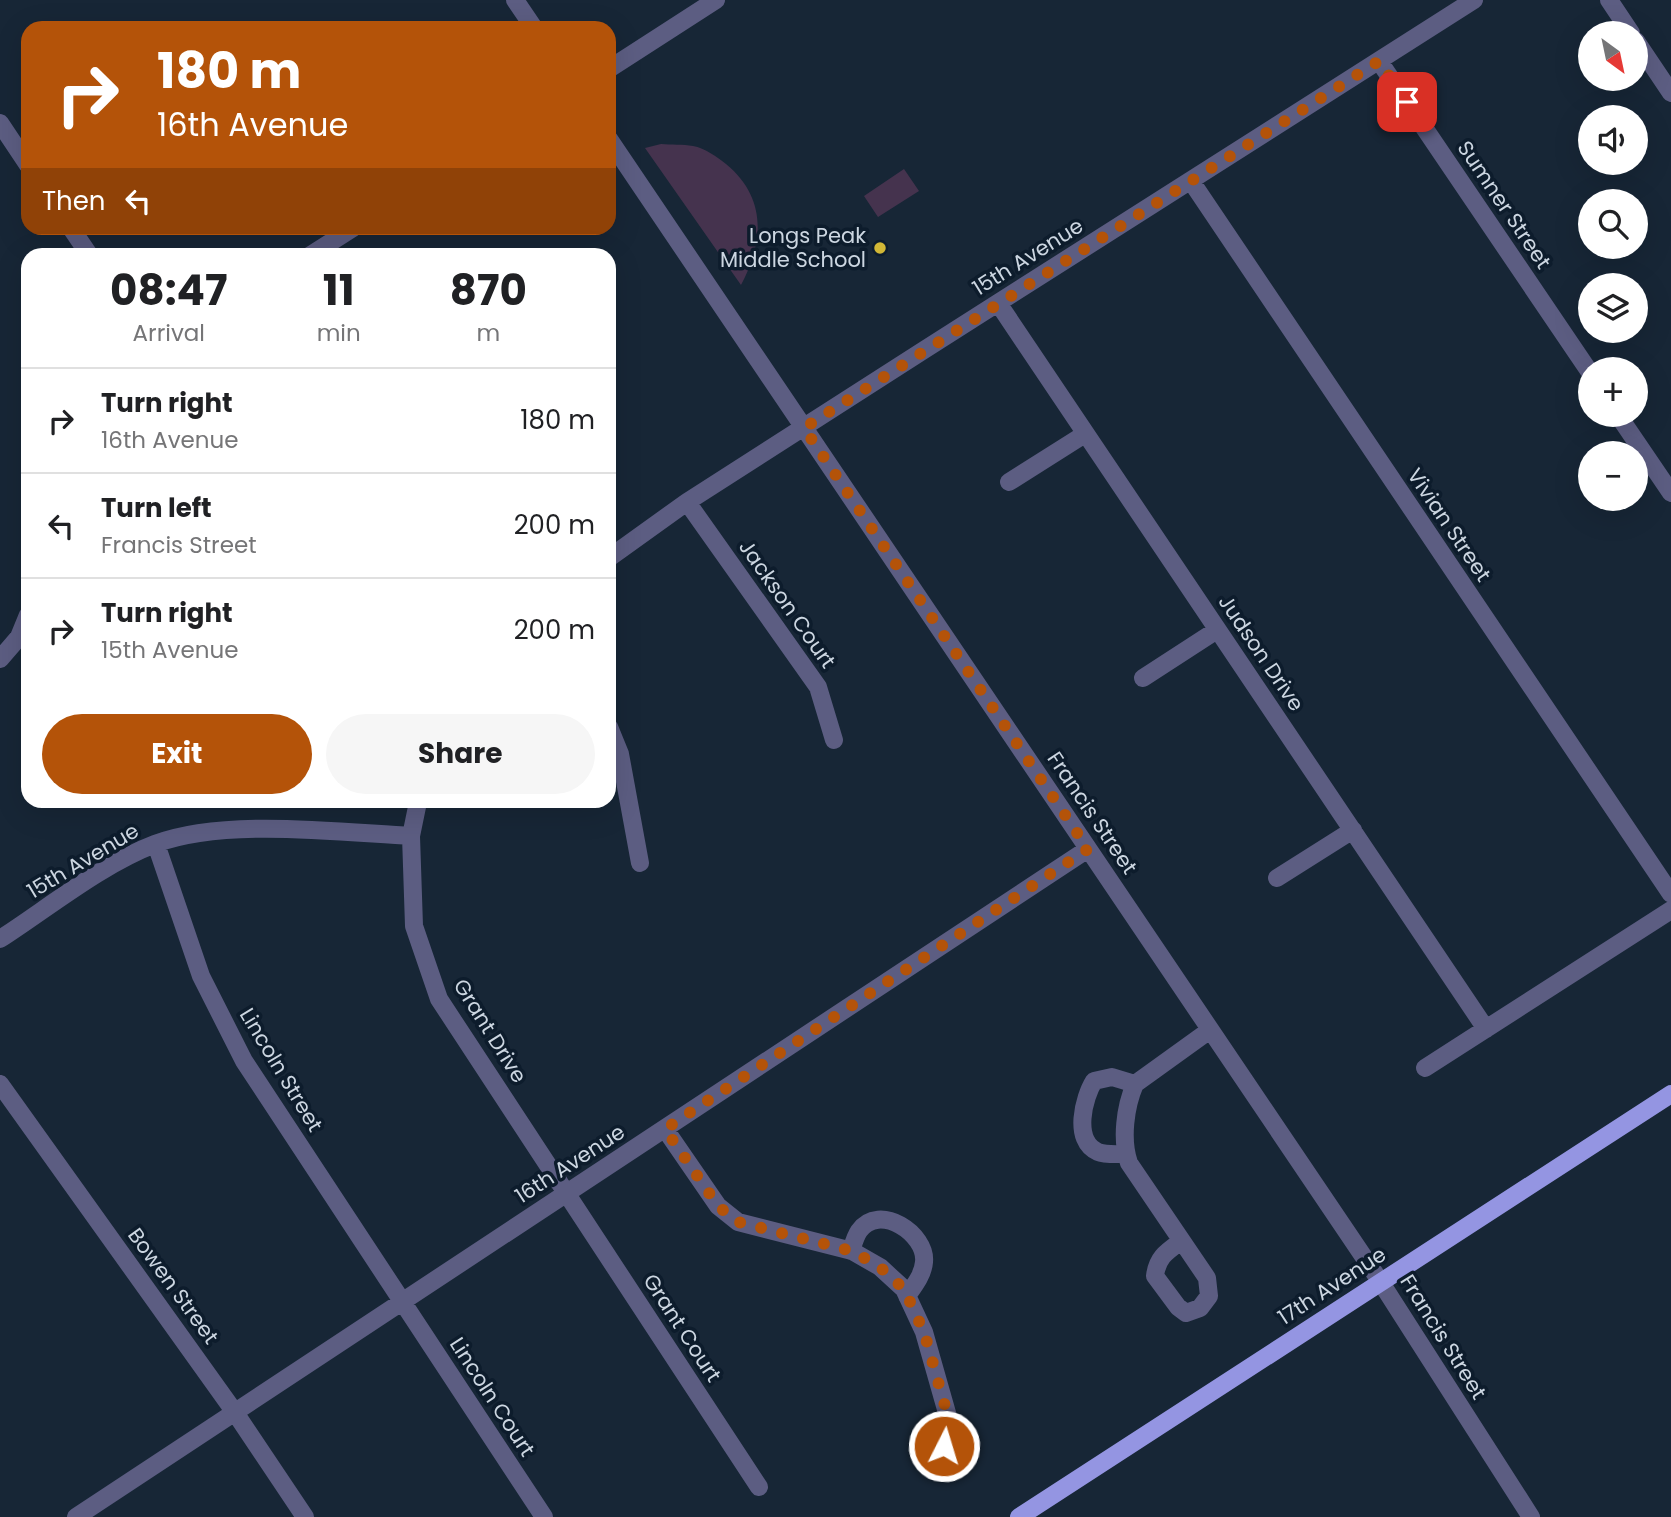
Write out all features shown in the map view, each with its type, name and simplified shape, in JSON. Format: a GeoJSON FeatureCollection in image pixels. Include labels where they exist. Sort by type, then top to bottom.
{"type":"FeatureCollection","features":[{"type":"Feature","properties":{"kind":"main road","name":"17th Avenue"},"geometry":{"type":"LineString","coordinates":[[1018,1517],[1671,1094]]}},
{"type":"Feature","properties":{"kind":"street"},"geometry":{"type":"LineString","coordinates":[[515,0],[529,21]]}},
{"type":"Feature","properties":{"kind":"street"},"geometry":{"type":"LineString","coordinates":[[616,64],[716,0]]}},
{"type":"Feature","properties":{"kind":"street","name":"15th Avenue"},"geometry":{"type":"LineString","coordinates":[[616,553],[687,502],[1474,0]]}},
{"type":"Feature","properties":{"kind":"street"},"geometry":{"type":"LineString","coordinates":[[1609,0],[1623,21]]}},
{"type":"Feature","properties":{"kind":"street"},"geometry":{"type":"LineString","coordinates":[[1648,59],[1671,93]]}},
{"type":"Feature","properties":{"kind":"street","name":"Sumner Street"},"geometry":{"type":"LineString","coordinates":[[1379,61],[1579,357]]}},
{"type":"Feature","properties":{"kind":"street"},"geometry":{"type":"LineString","coordinates":[[0,123],[21,154]]}},
{"type":"Feature","properties":{"kind":"street","name":"Francis Street"},"geometry":{"type":"LineString","coordinates":[[616,149],[1380,1281],[1531,1517]]}},
{"type":"Feature","properties":{"kind":"street","name":"Vivian Street"},"geometry":{"type":"LineString","coordinates":[[1191,181],[1671,894]]}},
{"type":"Feature","properties":{"kind":"street"},"geometry":{"type":"LineString","coordinates":[[322,248],[342,235]]}},
{"type":"Feature","properties":{"kind":"street","name":"Judson Drive"},"geometry":{"type":"LineString","coordinates":[[998,303],[1486,1029]]}},
{"type":"Feature","properties":{"kind":"street"},"geometry":{"type":"LineString","coordinates":[[1626,427],[1671,492]]}},
{"type":"Feature","properties":{"kind":"street"},"geometry":{"type":"LineString","coordinates":[[1009,482],[1085,433]]}},
{"type":"Feature","properties":{"kind":"street","name":"Jackson Court"},"geometry":{"type":"LineString","coordinates":[[687,502],[818,687],[834,740]]}},
{"type":"Feature","properties":{"kind":"street"},"geometry":{"type":"LineString","coordinates":[[1143,678],[1217,630]]}},
{"type":"Feature","properties":{"kind":"street"},"geometry":{"type":"LineString","coordinates":[[0,659],[21,632]]}},
{"type":"Feature","properties":{"kind":"street"},"geometry":{"type":"LineString","coordinates":[[616,744],[640,863]]}},
{"type":"Feature","properties":{"kind":"street"},"geometry":{"type":"LineString","coordinates":[[411,836],[417,808]]}},
{"type":"Feature","properties":{"kind":"street","name":"15th Avenue"},"geometry":{"type":"LineString","coordinates":[[0,939],[96,876],[156,844],[214,832],[281,829],[411,836]]}},
{"type":"Feature","properties":{"kind":"street"},"geometry":{"type":"LineString","coordinates":[[1278,878],[1353,830]]}},
{"type":"Feature","properties":{"kind":"street","name":"Grant Drive"},"geometry":{"type":"LineString","coordinates":[[411,836],[414,926],[439,999],[567,1194]]}},
{"type":"Feature","properties":{"kind":"street","name":"Lincoln Street"},"geometry":{"type":"LineString","coordinates":[[156,844],[201,976],[244,1061],[403,1301]]}},
{"type":"Feature","properties":{"kind":"street","name":"16th Avenue"},"geometry":{"type":"LineString","coordinates":[[76,1517],[236,1414],[1088,849]]}},
{"type":"Feature","properties":{"kind":"street"},"geometry":{"type":"LineString","coordinates":[[1425,1068],[1671,909]]}},
{"type":"Feature","properties":{"kind":"street"},"geometry":{"type":"LineString","coordinates":[[1181,1242],[1126,1154],[1124,1147],[1130,1096],[1135,1084],[1210,1030]]}},
{"type":"Feature","properties":{"kind":"street"},"geometry":{"type":"LineString","coordinates":[[1126,1154],[1098,1152],[1089,1144],[1082,1118],[1087,1093],[1094,1081],[1112,1077],[1135,1084]]}},
{"type":"Feature","properties":{"kind":"street","name":"Bowen Street"},"geometry":{"type":"LineString","coordinates":[[0,1084],[236,1414],[305,1517]]}},
{"type":"Feature","properties":{"kind":"street"},"geometry":{"type":"LineString","coordinates":[[665,1129],[718,1206],[738,1222],[851,1251],[880,1267],[907,1296],[924,1332],[949,1420],[939,1472]]}},
{"type":"Feature","properties":{"kind":"street","name":"Grant Court"},"geometry":{"type":"LineString","coordinates":[[567,1194],[759,1487]]}},
{"type":"Feature","properties":{"kind":"street"},"geometry":{"type":"LineString","coordinates":[[851,1251],[859,1230],[875,1220],[886,1218],[900,1226],[918,1241],[925,1261],[920,1277],[907,1296]]}},
{"type":"Feature","properties":{"kind":"street","name":"Lincoln Court"},"geometry":{"type":"LineString","coordinates":[[403,1301],[544,1517]]}},
{"type":"Feature","properties":{"kind":"shaded area"},"geometry":{"type":"Polygon","coordinates":[[[661,144],[689,145],[706,151],[726,164],[749,191],[758,221],[757,237],[749,269],[741,285],[645,148],[661,144]]]}},
{"type":"Feature","properties":{"kind":"shaded area"},"geometry":{"type":"Polygon","coordinates":[[[904,169],[919,191],[878,217],[864,196],[904,169]]]}},
{"type":"Feature","properties":{"kind":"place","name":"Longs Peak Middle School"},"geometry":{"type":"Point","coordinates":[880,248]}},
{"type":"Feature","properties":{"kind":"route"},"geometry":{"type":"LineString","coordinates":[[944,1446],[949,1420],[924,1332],[904,1289],[880,1267],[852,1251],[762,1231],[738,1222],[718,1206],[665,1129],[1088,849],[804,428],[1379,61],[1407,102]]}}]}
